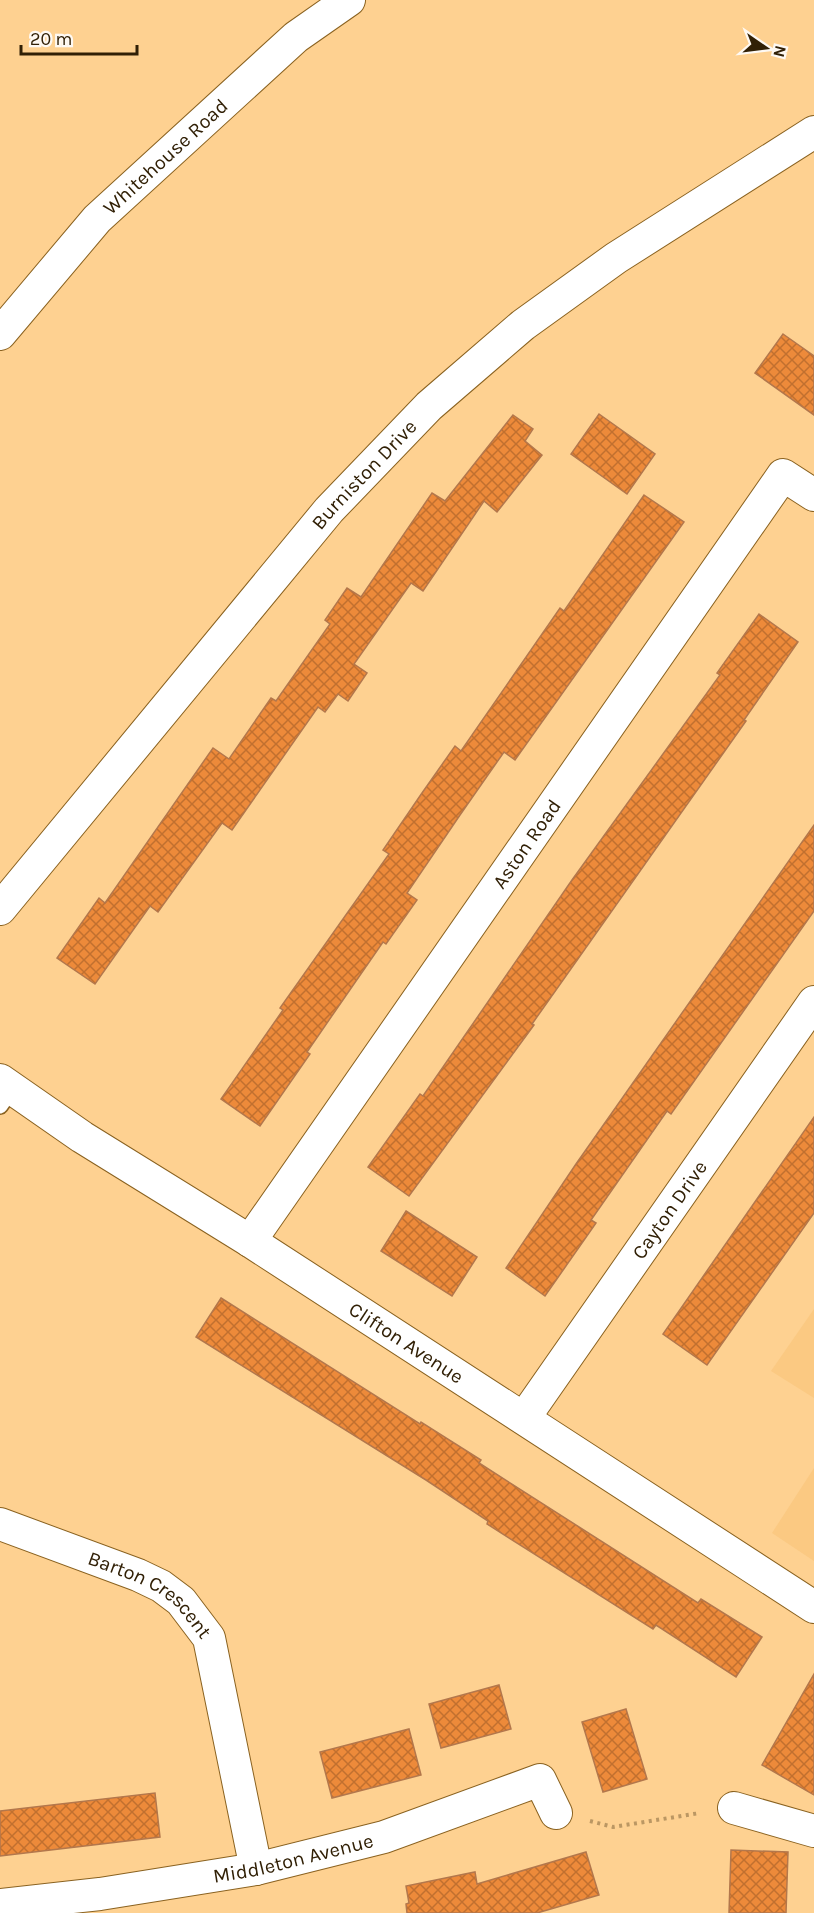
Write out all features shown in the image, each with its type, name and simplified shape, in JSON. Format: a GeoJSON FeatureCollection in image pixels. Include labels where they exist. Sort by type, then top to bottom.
{"type":"FeatureCollection","features":[{"type":"Feature","properties":{"kind":"street","name":"Whitehouse Road"},"geometry":{"type":"LineString","coordinates":[[0,334],[97,219],[296,37],[349,0]]}},
{"type":"Feature","properties":{"kind":"street","name":"Burniston Drive"},"geometry":{"type":"LineString","coordinates":[[0,909],[329,510],[429,406],[523,325],[616,258],[814,132]]}},
{"type":"Feature","properties":{"kind":"street","name":"Aston Road"},"geometry":{"type":"LineString","coordinates":[[250,1241],[783,475],[814,495]]}},
{"type":"Feature","properties":{"kind":"street","name":"Cayton Drive"},"geometry":{"type":"LineString","coordinates":[[524,1418],[814,1002]]}},
{"type":"Feature","properties":{"kind":"street","name":"Clifton Avenue"},"geometry":{"type":"LineString","coordinates":[[4,1092],[82,1137],[250,1241],[814,1607]]}},
{"type":"Feature","properties":{"kind":"street","name":"Barton Crescent"},"geometry":{"type":"LineString","coordinates":[[0,1524],[138,1575],[168,1591],[196,1618],[209,1638],[256,1869]]}},
{"type":"Feature","properties":{"kind":"street","name":"Middleton Avenue"},"geometry":{"type":"LineString","coordinates":[[0,1905],[100,1894],[256,1869],[384,1837],[540,1780],[556,1813]]}},
{"type":"Feature","properties":{"kind":"street"},"geometry":{"type":"LineString","coordinates":[[734,1808],[814,1831]]}},
{"type":"Feature","properties":{"kind":"path"},"geometry":{"type":"LineString","coordinates":[[556,1813],[613,1827],[734,1808]]}},
{"type":"Feature","properties":{"kind":"shaded area"},"geometry":{"type":"Polygon","coordinates":[[[814,1309],[814,1398],[771,1371],[814,1309]]]}},
{"type":"Feature","properties":{"kind":"shaded area"},"geometry":{"type":"Polygon","coordinates":[[[814,1468],[814,1561],[772,1533],[814,1468]]]}},
{"type":"Feature","properties":{"kind":"building"},"geometry":{"type":"Polygon","coordinates":[[[783,334],[814,356],[814,415],[755,373],[783,334]]]}},
{"type":"Feature","properties":{"kind":"building"},"geometry":{"type":"Polygon","coordinates":[[[599,414],[655,454],[627,494],[571,454],[599,414]]]}},
{"type":"Feature","properties":{"kind":"building"},"geometry":{"type":"Polygon","coordinates":[[[513,415],[533,429],[525,441],[542,455],[497,512],[484,501],[423,591],[411,583],[354,664],[367,673],[348,701],[338,694],[325,712],[318,707],[232,830],[222,823],[158,912],[150,906],[95,984],[57,958],[99,898],[105,903],[213,748],[229,759],[271,698],[276,701],[330,624],[325,620],[347,588],[361,597],[432,493],[445,501],[513,415]]]}},
{"type":"Feature","properties":{"kind":"building"},"geometry":{"type":"Polygon","coordinates":[[[644,495],[684,522],[515,760],[504,752],[407,893],[417,900],[386,944],[383,942],[307,1052],[310,1054],[260,1126],[221,1099],[283,1010],[280,1008],[389,854],[383,850],[422,793],[455,746],[461,751],[560,608],[564,611],[644,495]]]}},
{"type":"Feature","properties":{"kind":"building"},"geometry":{"type":"Polygon","coordinates":[[[759,614],[798,642],[744,720],[746,721],[532,1024],[534,1025],[409,1196],[368,1167],[420,1094],[423,1096],[572,880],[720,675],[717,673],[759,614]]]}},
{"type":"Feature","properties":{"kind":"building"},"geometry":{"type":"Polygon","coordinates":[[[814,825],[814,911],[671,1114],[667,1111],[591,1220],[596,1223],[545,1296],[506,1268],[576,1164],[814,825]]]}},
{"type":"Feature","properties":{"kind":"building"},"geometry":{"type":"Polygon","coordinates":[[[814,1117],[814,1213],[707,1365],[663,1334],[814,1117]]]}},
{"type":"Feature","properties":{"kind":"building"},"geometry":{"type":"Polygon","coordinates":[[[406,1211],[477,1257],[452,1296],[381,1251],[406,1211]]]}},
{"type":"Feature","properties":{"kind":"building"},"geometry":{"type":"Polygon","coordinates":[[[221,1298],[481,1460],[479,1463],[698,1603],[701,1599],[762,1637],[736,1677],[656,1625],[653,1629],[487,1524],[488,1521],[426,1480],[196,1337],[221,1298]]]}},
{"type":"Feature","properties":{"kind":"building"},"geometry":{"type":"Polygon","coordinates":[[[814,1674],[814,1795],[762,1765],[814,1674]]]}},
{"type":"Feature","properties":{"kind":"building"},"geometry":{"type":"Polygon","coordinates":[[[499,1685],[511,1729],[441,1748],[429,1704],[499,1685]]]}},
{"type":"Feature","properties":{"kind":"building"},"geometry":{"type":"Polygon","coordinates":[[[626,1709],[647,1779],[603,1792],[582,1722],[626,1709]]]}},
{"type":"Feature","properties":{"kind":"building"},"geometry":{"type":"Polygon","coordinates":[[[409,1729],[421,1775],[332,1798],[320,1752],[409,1729]]]}},
{"type":"Feature","properties":{"kind":"building"},"geometry":{"type":"Polygon","coordinates":[[[155,1793],[160,1837],[0,1856],[0,1811],[155,1793]]]}},
{"type":"Feature","properties":{"kind":"building"},"geometry":{"type":"Polygon","coordinates":[[[731,1850],[788,1852],[786,1913],[729,1913],[731,1850]]]}},
{"type":"Feature","properties":{"kind":"building"},"geometry":{"type":"Polygon","coordinates":[[[586,1852],[599,1895],[537,1913],[407,1913],[406,1904],[409,1903],[406,1886],[475,1872],[477,1884],[586,1852]]]}}]}
